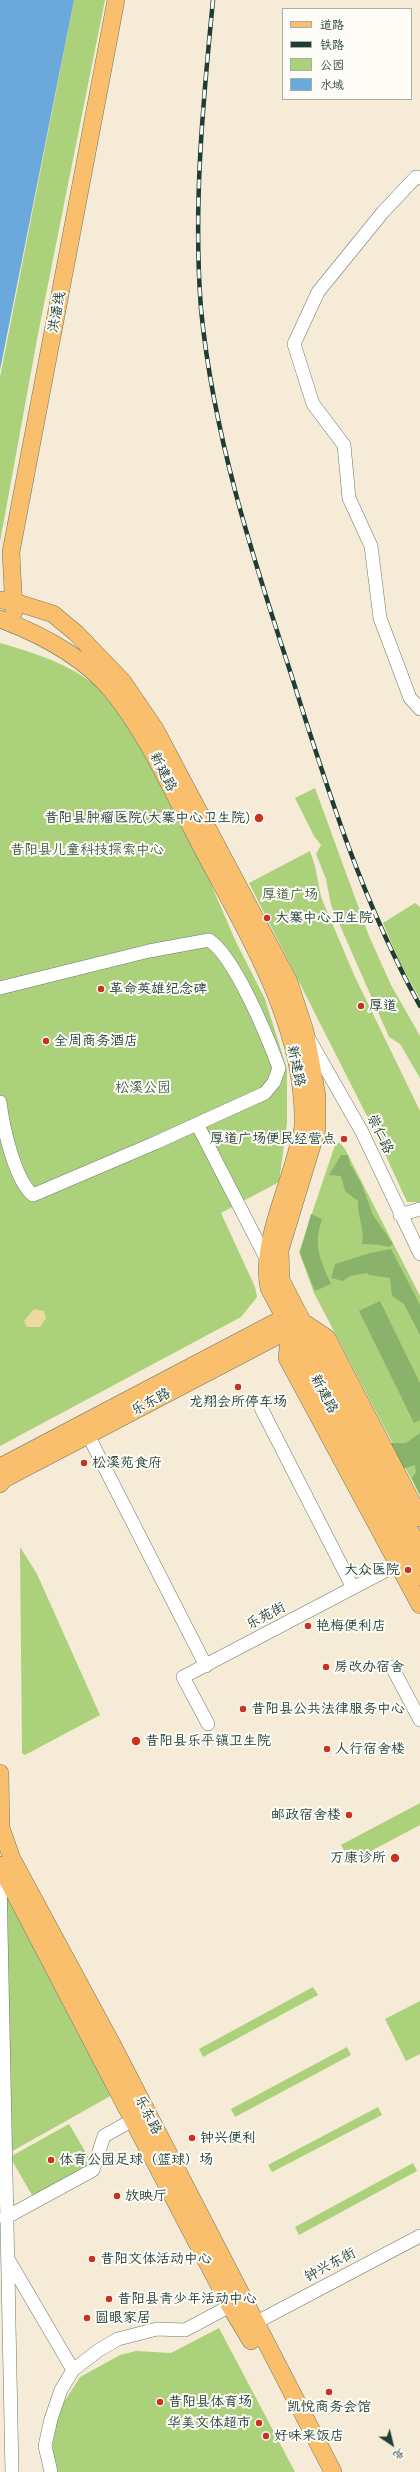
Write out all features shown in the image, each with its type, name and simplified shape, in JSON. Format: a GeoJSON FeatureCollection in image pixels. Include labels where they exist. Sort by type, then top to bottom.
{"type":"FeatureCollection","features":[{"type":"Feature","properties":{"kind":"main road","name":"洪潘线"},"geometry":{"type":"LineString","coordinates":[[7,622],[11,552],[116,0]]}},
{"type":"Feature","properties":{"kind":"main road","name":"新建路"},"geometry":{"type":"LineString","coordinates":[[8,601],[53,614],[80,638],[127,688],[155,729],[289,982],[305,1031],[317,1096],[317,1130],[280,1250],[279,1269],[281,1280],[293,1320],[409,1558],[420,1577]]}},
{"type":"Feature","properties":{"kind":"main road","name":"新建路"},"geometry":{"type":"LineString","coordinates":[[7,622],[71,655],[95,673],[112,691],[145,738],[274,989],[298,1064],[303,1126],[266,1258],[269,1288],[293,1320]]}},
{"type":"Feature","properties":{"kind":"main road","name":"乐东路"},"geometry":{"type":"LineString","coordinates":[[0,1484],[4,1480],[88,1435],[293,1320]]}},
{"type":"Feature","properties":{"kind":"main road","name":"乐东路"},"geometry":{"type":"LineString","coordinates":[[0,1467],[293,1320]]}},
{"type":"Feature","properties":{"kind":"main road"},"geometry":{"type":"LineString","coordinates":[[293,1320],[327,1338],[420,1518]]}},
{"type":"Feature","properties":{"kind":"main road"},"geometry":{"type":"LineString","coordinates":[[409,1558],[420,1605]]}},
{"type":"Feature","properties":{"kind":"main road","name":"乐东路"},"geometry":{"type":"LineString","coordinates":[[0,1773],[1,1828],[12,1859],[113,2046],[333,2472]]}},
{"type":"Feature","properties":{"kind":"main road","name":"乐东路"},"geometry":{"type":"LineString","coordinates":[[0,1865],[97,2047],[133,2120],[230,2306],[322,2472]]}},
{"type":"Feature","properties":{"kind":"street"},"geometry":{"type":"LineString","coordinates":[[420,178],[416,177],[383,212],[318,292],[294,344],[313,404],[344,445],[349,498],[371,546],[380,618],[410,698],[420,709]]}},
{"type":"Feature","properties":{"kind":"street"},"geometry":{"type":"LineString","coordinates":[[0,988],[149,951],[209,940],[214,944],[253,1006],[279,1068],[274,1082],[265,1094],[33,1195],[22,1181],[14,1162],[0,1102]]}},
{"type":"Feature","properties":{"kind":"street","name":"崇仁路"},"geometry":{"type":"LineString","coordinates":[[305,1031],[362,1132],[400,1215],[420,1254]]}},
{"type":"Feature","properties":{"kind":"street"},"geometry":{"type":"LineString","coordinates":[[197,1124],[266,1258]]}},
{"type":"Feature","properties":{"kind":"street"},"geometry":{"type":"LineString","coordinates":[[400,1215],[420,1209]]}},
{"type":"Feature","properties":{"kind":"street"},"geometry":{"type":"LineString","coordinates":[[261,1408],[353,1588]]}},
{"type":"Feature","properties":{"kind":"street"},"geometry":{"type":"LineString","coordinates":[[88,1435],[206,1666]]}},
{"type":"Feature","properties":{"kind":"street","name":"乐苑街"},"geometry":{"type":"LineString","coordinates":[[208,1724],[183,1678],[409,1558]]}},
{"type":"Feature","properties":{"kind":"street"},"geometry":{"type":"LineString","coordinates":[[392,1667],[420,1720]]}},
{"type":"Feature","properties":{"kind":"street"},"geometry":{"type":"LineString","coordinates":[[0,1880],[6,2101],[5,2218],[8,2259],[12,2472]]}},
{"type":"Feature","properties":{"kind":"street"},"geometry":{"type":"LineString","coordinates":[[5,2218],[93,2170],[104,2136],[133,2120]]}},
{"type":"Feature","properties":{"kind":"street","name":"钟兴东街"},"geometry":{"type":"LineString","coordinates":[[255,2323],[420,2236]]}},
{"type":"Feature","properties":{"kind":"street"},"geometry":{"type":"LineString","coordinates":[[8,2259],[73,2370]]}},
{"type":"Feature","properties":{"kind":"street"},"geometry":{"type":"LineString","coordinates":[[51,2472],[46,2446],[61,2390],[73,2370],[99,2350],[118,2339],[157,2329],[185,2330],[230,2306]]}},
{"type":"Feature","properties":{"kind":"green space"},"geometry":{"type":"Polygon","coordinates":[[[74,0],[105,0],[38,334],[0,542],[0,377],[74,0]]]}},
{"type":"Feature","properties":{"kind":"green space","name":"松溪公园"},"geometry":{"type":"Polygon","coordinates":[[[0,643],[51,660],[81,675],[108,697],[120,711],[185,824],[236,942],[265,999],[287,1069],[287,1122],[279,1182],[221,1213],[255,1287],[257,1297],[241,1317],[0,1446],[0,643]]]}},
{"type":"Feature","properties":{"kind":"green space"},"geometry":{"type":"Polygon","coordinates":[[[315,788],[369,936],[391,985],[420,1036],[420,1078],[400,1044],[389,1037],[331,905],[326,879],[316,854],[321,845],[314,836],[295,798],[315,788]]]}},
{"type":"Feature","properties":{"kind":"green space","name":"厚道广场"},"geometry":{"type":"Polygon","coordinates":[[[310,851],[315,866],[321,897],[355,977],[420,1111],[420,1202],[407,1202],[375,1132],[249,883],[310,851]]]}},
{"type":"Feature","properties":{"kind":"green space"},"geometry":{"type":"Polygon","coordinates":[[[415,903],[420,907],[420,999],[400,963],[383,923],[415,903]]]}},
{"type":"Feature","properties":{"kind":"green space"},"geometry":{"type":"Polygon","coordinates":[[[336,1142],[341,1144],[345,1149],[420,1296],[420,1496],[314,1293],[299,1252],[336,1142]]]}},
{"type":"Feature","properties":{"kind":"green space"},"geometry":{"type":"Polygon","coordinates":[[[341,1155],[348,1155],[350,1164],[361,1183],[373,1215],[393,1244],[389,1247],[362,1244],[363,1239],[358,1201],[345,1191],[341,1176],[329,1175],[341,1155]]]}},
{"type":"Feature","properties":{"kind":"green space"},"geometry":{"type":"Polygon","coordinates":[[[311,1214],[322,1219],[319,1229],[318,1245],[321,1259],[331,1284],[315,1291],[300,1253],[311,1214]]]}},
{"type":"Feature","properties":{"kind":"green space"},"geometry":{"type":"Polygon","coordinates":[[[391,1249],[420,1305],[420,1335],[404,1304],[392,1296],[390,1278],[369,1275],[367,1273],[350,1276],[343,1281],[331,1278],[335,1264],[370,1253],[391,1249]]]}},
{"type":"Feature","properties":{"kind":"green space"},"geometry":{"type":"Polygon","coordinates":[[[380,1301],[420,1383],[420,1420],[414,1423],[359,1311],[380,1301]]]}},
{"type":"Feature","properties":{"kind":"green space"},"geometry":{"type":"Polygon","coordinates":[[[420,1433],[420,1495],[412,1478],[416,1472],[415,1465],[403,1469],[390,1443],[406,1443],[420,1433]]]}},
{"type":"Feature","properties":{"kind":"green space"},"geometry":{"type":"Polygon","coordinates":[[[20,1547],[37,1574],[100,1715],[25,1755],[22,1753],[20,1547]]]}},
{"type":"Feature","properties":{"kind":"green space"},"geometry":{"type":"Polygon","coordinates":[[[420,1803],[420,1825],[350,1862],[341,1845],[420,1803]]]}},
{"type":"Feature","properties":{"kind":"green space"},"geometry":{"type":"Polygon","coordinates":[[[4,1891],[114,2094],[9,2153],[4,1891]]]}},
{"type":"Feature","properties":{"kind":"green space"},"geometry":{"type":"Polygon","coordinates":[[[313,1987],[318,1995],[203,2057],[199,2049],[313,1987]]]}},
{"type":"Feature","properties":{"kind":"green space"},"geometry":{"type":"Polygon","coordinates":[[[420,2001],[420,2054],[406,2061],[385,2019],[420,2001]]]}},
{"type":"Feature","properties":{"kind":"green space"},"geometry":{"type":"Polygon","coordinates":[[[347,2047],[351,2055],[235,2117],[231,2109],[347,2047]]]}},
{"type":"Feature","properties":{"kind":"green space"},"geometry":{"type":"Polygon","coordinates":[[[378,2107],[382,2115],[272,2172],[268,2165],[378,2107]]]}},
{"type":"Feature","properties":{"kind":"green space","name":"体育公园足球（篮球）场"},"geometry":{"type":"Polygon","coordinates":[[[69,2124],[92,2163],[33,2197],[10,2157],[69,2124]]]}},
{"type":"Feature","properties":{"kind":"green space"},"geometry":{"type":"Polygon","coordinates":[[[413,2163],[417,2171],[299,2235],[295,2227],[413,2163]]]}},
{"type":"Feature","properties":{"kind":"green space","name":"昔阳县体育场"},"geometry":{"type":"Polygon","coordinates":[[[219,2328],[295,2472],[56,2472],[52,2449],[59,2410],[80,2377],[120,2355],[136,2351],[171,2353],[219,2328]]]}},
{"type":"Feature","properties":{"kind":"sand"},"geometry":{"type":"Polygon","coordinates":[[[34,1309],[44,1311],[46,1318],[40,1327],[27,1327],[24,1321],[34,1309]]]}},
{"type":"Feature","properties":{"kind":"water"},"geometry":{"type":"Polygon","coordinates":[[[0,0],[74,0],[0,370],[0,0]]]}},
{"type":"Feature","properties":{"kind":"railway"},"geometry":{"type":"LineString","coordinates":[[213,0],[200,154],[198,232],[201,309],[207,356],[224,448],[262,584],[332,801],[380,926],[420,1006]]}},
{"type":"Feature","properties":{"kind":"place","name":"昔阳县肿瘤医院(大寨中心卫生院)"},"geometry":{"type":"Point","coordinates":[259,818]}},
{"type":"Feature","properties":{"kind":"place","name":"大寨中心卫生院"},"geometry":{"type":"Point","coordinates":[267,918]}},
{"type":"Feature","properties":{"kind":"place","name":"革命英雄纪念碑"},"geometry":{"type":"Point","coordinates":[101,989]}},
{"type":"Feature","properties":{"kind":"place","name":"厚道"},"geometry":{"type":"Point","coordinates":[361,1006]}},
{"type":"Feature","properties":{"kind":"place","name":"全周商务酒店"},"geometry":{"type":"Point","coordinates":[46,1041]}},
{"type":"Feature","properties":{"kind":"place","name":"厚道广场便民经营点"},"geometry":{"type":"Point","coordinates":[344,1139]}},
{"type":"Feature","properties":{"kind":"place","name":"龙翔会所停车场"},"geometry":{"type":"Point","coordinates":[238,1387]}},
{"type":"Feature","properties":{"kind":"place","name":"松溪苑食府"},"geometry":{"type":"Point","coordinates":[84,1463]}},
{"type":"Feature","properties":{"kind":"place","name":"大众医院"},"geometry":{"type":"Point","coordinates":[408,1570]}},
{"type":"Feature","properties":{"kind":"place","name":"艳梅便利店"},"geometry":{"type":"Point","coordinates":[308,1626]}},
{"type":"Feature","properties":{"kind":"place","name":"房改办宿舍"},"geometry":{"type":"Point","coordinates":[326,1667]}},
{"type":"Feature","properties":{"kind":"place","name":"昔阳县公共法律服务中心"},"geometry":{"type":"Point","coordinates":[243,1709]}},
{"type":"Feature","properties":{"kind":"place","name":"昔阳县乐平镇卫生院"},"geometry":{"type":"Point","coordinates":[136,1741]}},
{"type":"Feature","properties":{"kind":"place","name":"人行宿舍楼"},"geometry":{"type":"Point","coordinates":[327,1749]}},
{"type":"Feature","properties":{"kind":"place","name":"邮政宿舍楼"},"geometry":{"type":"Point","coordinates":[349,1815]}},
{"type":"Feature","properties":{"kind":"place","name":"万康诊所"},"geometry":{"type":"Point","coordinates":[395,1858]}},
{"type":"Feature","properties":{"kind":"place","name":"钟兴便利"},"geometry":{"type":"Point","coordinates":[192,2138]}},
{"type":"Feature","properties":{"kind":"place","name":"体育公园足球（篮球）场"},"geometry":{"type":"Point","coordinates":[51,2160]}},
{"type":"Feature","properties":{"kind":"place","name":"放映厅"},"geometry":{"type":"Point","coordinates":[117,2196]}},
{"type":"Feature","properties":{"kind":"place","name":"昔阳文体活动中心"},"geometry":{"type":"Point","coordinates":[92,2259]}},
{"type":"Feature","properties":{"kind":"place","name":"昔阳县青少年活动中心"},"geometry":{"type":"Point","coordinates":[109,2299]}},
{"type":"Feature","properties":{"kind":"place","name":"圆眼家居"},"geometry":{"type":"Point","coordinates":[87,2318]}},
{"type":"Feature","properties":{"kind":"place","name":"凯悦商务会馆"},"geometry":{"type":"Point","coordinates":[329,2392]}},
{"type":"Feature","properties":{"kind":"place","name":"昔阳县体育场"},"geometry":{"type":"Point","coordinates":[160,2402]}},
{"type":"Feature","properties":{"kind":"place","name":"华美文体超市"},"geometry":{"type":"Point","coordinates":[259,2423]}},
{"type":"Feature","properties":{"kind":"place","name":"好味来饭店"},"geometry":{"type":"Point","coordinates":[266,2436]}},
{"type":"Feature","properties":{"kind":"park label","name":"昔阳县儿童科技探索中心"},"geometry":{"type":"Point","coordinates":[87,850]}}]}
